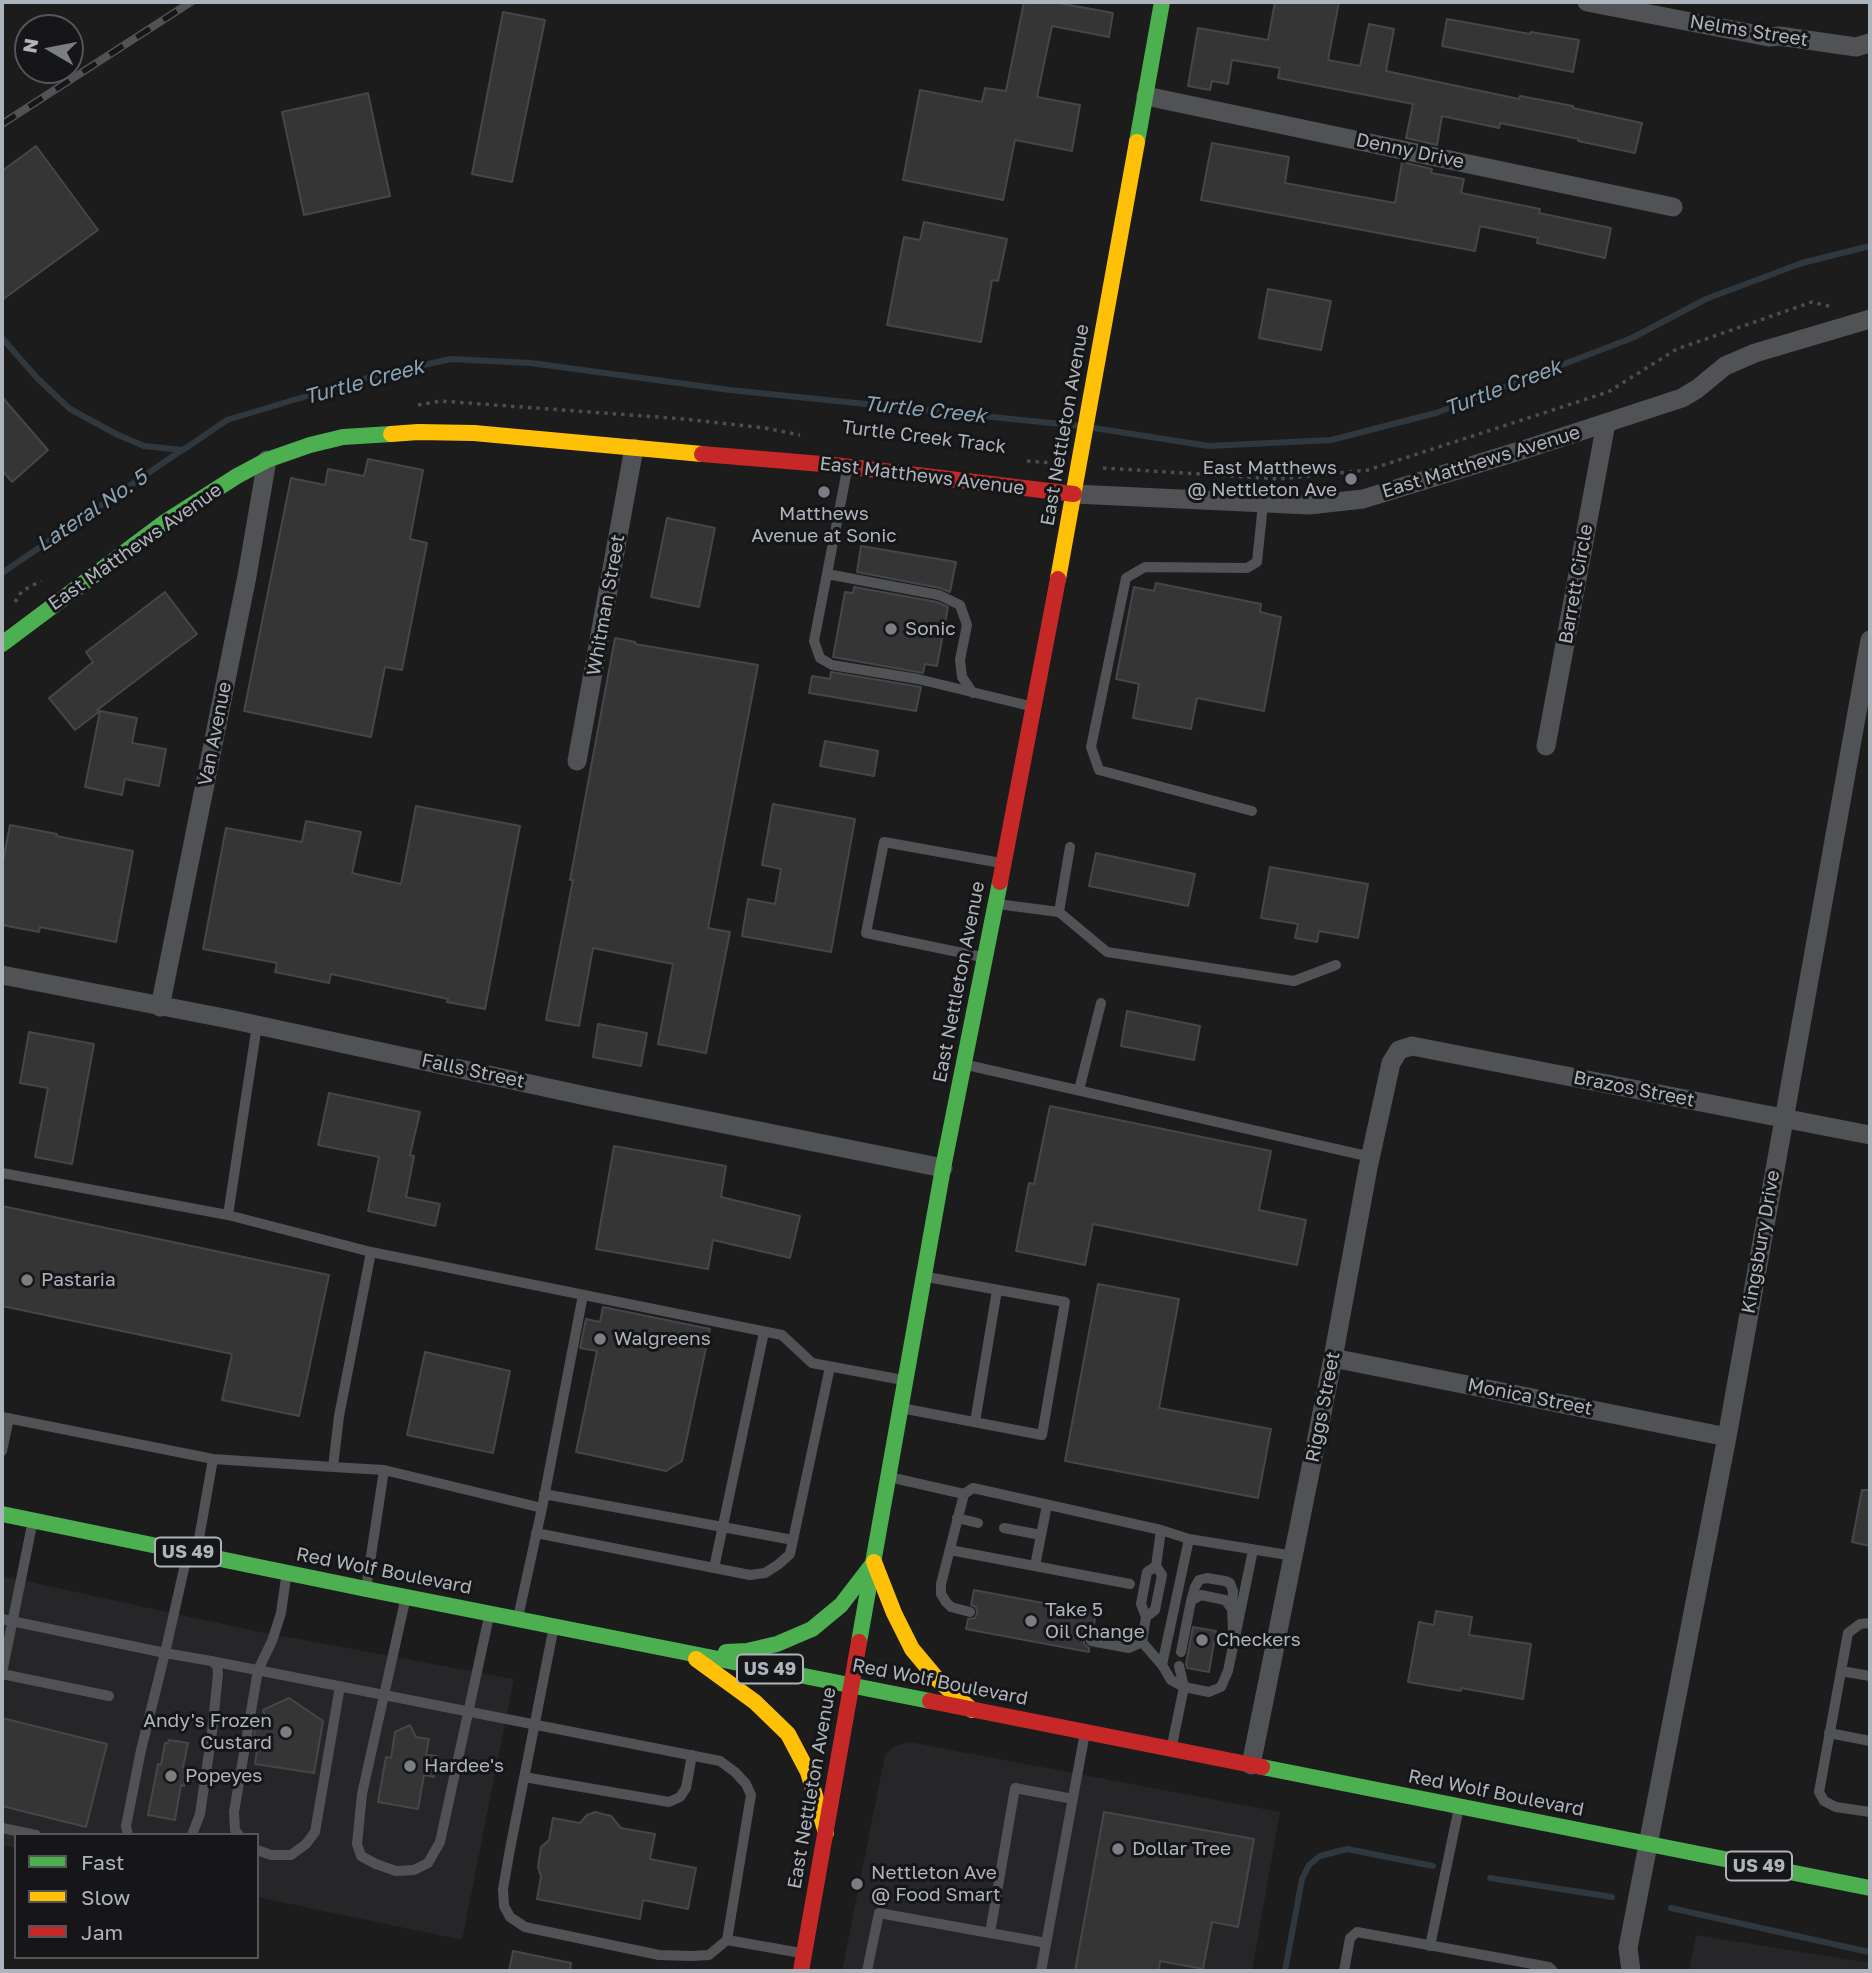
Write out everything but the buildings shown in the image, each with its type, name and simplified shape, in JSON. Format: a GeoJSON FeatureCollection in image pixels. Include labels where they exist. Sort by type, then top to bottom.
{"type":"FeatureCollection","features":[{"type":"Feature","properties":{"kind":"main road","name":"East Nettleton Avenue"},"geometry":{"type":"LineString","coordinates":[[801,1971],[943,1168],[997,904],[1162,2]]}},
{"type":"Feature","properties":{"kind":"main road","name":"East Matthews Avenue"},"geometry":{"type":"LineString","coordinates":[[2,645],[165,522],[237,476],[267,460],[310,445],[343,438],[418,432],[474,433],[848,467],[1074,494]]}},
{"type":"Feature","properties":{"kind":"main road","name":"Red Wolf Boulevard"},"geometry":{"type":"LineString","coordinates":[[2,1514],[1870,1888]]}},
{"type":"Feature","properties":{"kind":"main road"},"geometry":{"type":"LineString","coordinates":[[688,1653],[747,1651],[777,1644],[812,1629],[841,1605],[874,1562]]}},
{"type":"Feature","properties":{"kind":"main road"},"geometry":{"type":"LineString","coordinates":[[874,1562],[912,1649],[938,1680],[972,1710]]}},
{"type":"Feature","properties":{"kind":"main road"},"geometry":{"type":"LineString","coordinates":[[688,1653],[755,1702],[788,1734],[808,1772],[826,1833]]}},
{"type":"Feature","properties":{"kind":"street","name":"Nelms Street"},"geometry":{"type":"LineString","coordinates":[[1587,2],[1769,37],[1779,36],[1856,47],[1870,43]]}},
{"type":"Feature","properties":{"kind":"street","name":"Denny Drive"},"geometry":{"type":"LineString","coordinates":[[1146,96],[1673,207]]}},
{"type":"Feature","properties":{"kind":"street","name":"East Matthews Avenue"},"geometry":{"type":"LineString","coordinates":[[1074,494],[1309,505],[1363,499],[1682,398],[1698,389],[1725,366],[1755,354],[1870,319]]}},
{"type":"Feature","properties":{"kind":"street","name":"Barrett Circle"},"geometry":{"type":"LineString","coordinates":[[1546,746],[1606,423]]}},
{"type":"Feature","properties":{"kind":"street","name":"Whitman Street"},"geometry":{"type":"LineString","coordinates":[[577,761],[634,448]]}},
{"type":"Feature","properties":{"kind":"street","name":"Van Avenue"},"geometry":{"type":"LineString","coordinates":[[160,1007],[245,589],[267,460]]}},
{"type":"Feature","properties":{"kind":"street","name":"Kingsbury Drive"},"geometry":{"type":"LineString","coordinates":[[1631,1971],[1628,1948],[1727,1437],[1870,640]]}},
{"type":"Feature","properties":{"kind":"street","name":"Falls Street"},"geometry":{"type":"LineString","coordinates":[[2,975],[257,1025],[595,1098],[943,1168]]}},
{"type":"Feature","properties":{"kind":"street","name":"Brazos Street"},"geometry":{"type":"LineString","coordinates":[[1399,1050],[1412,1046],[1870,1135]]}},
{"type":"Feature","properties":{"kind":"street","name":"Riggs Street"},"geometry":{"type":"LineString","coordinates":[[1251,1765],[1371,1157],[1391,1062],[1399,1050]]}},
{"type":"Feature","properties":{"kind":"street","name":"Monica Street"},"geometry":{"type":"LineString","coordinates":[[1333,1358],[1727,1437]]}},
{"type":"Feature","properties":{"kind":"lane"},"geometry":{"type":"LineString","coordinates":[[848,467],[814,641],[820,658],[832,665],[918,680],[1034,707]]}},
{"type":"Feature","properties":{"kind":"lane"},"geometry":{"type":"LineString","coordinates":[[1252,811],[1099,769],[1091,747],[1126,578],[1145,566],[1247,568],[1257,562],[1263,504]]}},
{"type":"Feature","properties":{"kind":"lane"},"geometry":{"type":"LineString","coordinates":[[827,574],[939,595],[960,605],[967,625],[960,660],[962,677],[973,693]]}},
{"type":"Feature","properties":{"kind":"lane"},"geometry":{"type":"LineString","coordinates":[[986,958],[866,933],[884,842],[1004,864]]}},
{"type":"Feature","properties":{"kind":"lane"},"geometry":{"type":"LineString","coordinates":[[1059,912],[1070,847]]}},
{"type":"Feature","properties":{"kind":"lane"},"geometry":{"type":"LineString","coordinates":[[997,904],[1059,912],[1107,952],[1293,981],[1336,965]]}},
{"type":"Feature","properties":{"kind":"lane"},"geometry":{"type":"LineString","coordinates":[[1079,1090],[1101,1003]]}},
{"type":"Feature","properties":{"kind":"lane"},"geometry":{"type":"LineString","coordinates":[[228,1215],[257,1025]]}},
{"type":"Feature","properties":{"kind":"lane"},"geometry":{"type":"LineString","coordinates":[[964,1064],[1371,1157]]}},
{"type":"Feature","properties":{"kind":"lane"},"geometry":{"type":"LineString","coordinates":[[2,1173],[228,1215],[371,1252],[782,1335],[812,1363],[906,1380]]}},
{"type":"Feature","properties":{"kind":"lane"},"geometry":{"type":"LineString","coordinates":[[333,1466],[339,1416],[371,1252]]}},
{"type":"Feature","properties":{"kind":"lane"},"geometry":{"type":"LineString","coordinates":[[901,1407],[1042,1435],[1065,1302],[924,1276]]}},
{"type":"Feature","properties":{"kind":"lane"},"geometry":{"type":"LineString","coordinates":[[975,1422],[997,1290]]}},
{"type":"Feature","properties":{"kind":"lane"},"geometry":{"type":"LineString","coordinates":[[517,1619],[542,1508],[583,1295]]}},
{"type":"Feature","properties":{"kind":"lane"},"geometry":{"type":"LineString","coordinates":[[714,1568],[764,1332]]}},
{"type":"Feature","properties":{"kind":"lane"},"geometry":{"type":"LineString","coordinates":[[536,1533],[750,1575],[765,1573],[790,1554],[830,1367]]}},
{"type":"Feature","properties":{"kind":"lane"},"geometry":{"type":"LineString","coordinates":[[2,1451],[5,1417],[213,1459],[384,1470],[542,1508]]}},
{"type":"Feature","properties":{"kind":"lane"},"geometry":{"type":"LineString","coordinates":[[128,1833],[126,1826],[139,1763],[213,1459]]}},
{"type":"Feature","properties":{"kind":"lane"},"geometry":{"type":"LineString","coordinates":[[366,1589],[384,1470]]}},
{"type":"Feature","properties":{"kind":"lane"},"geometry":{"type":"LineString","coordinates":[[888,1477],[964,1494]]}},
{"type":"Feature","properties":{"kind":"lane"},"geometry":{"type":"LineString","coordinates":[[970,1612],[951,1607],[941,1594],[941,1584],[964,1494],[972,1488],[1189,1539],[1294,1556]]}},
{"type":"Feature","properties":{"kind":"lane"},"geometry":{"type":"LineString","coordinates":[[544,1494],[793,1540]]}},
{"type":"Feature","properties":{"kind":"lane"},"geometry":{"type":"LineString","coordinates":[[1035,1566],[1047,1505]]}},
{"type":"Feature","properties":{"kind":"lane"},"geometry":{"type":"LineString","coordinates":[[957,1518],[978,1523]]}},
{"type":"Feature","properties":{"kind":"lane"},"geometry":{"type":"LineString","coordinates":[[33,1521],[2,1673],[109,1696]]}},
{"type":"Feature","properties":{"kind":"lane"},"geometry":{"type":"LineString","coordinates":[[1004,1528],[1041,1535]]}},
{"type":"Feature","properties":{"kind":"lane"},"geometry":{"type":"LineString","coordinates":[[1146,1617],[1155,1610],[1162,1575],[1156,1566],[1161,1531]]}},
{"type":"Feature","properties":{"kind":"lane"},"geometry":{"type":"LineString","coordinates":[[1161,1665],[1189,1539]]}},
{"type":"Feature","properties":{"kind":"lane"},"geometry":{"type":"LineString","coordinates":[[950,1550],[1130,1584]]}},
{"type":"Feature","properties":{"kind":"lane"},"geometry":{"type":"LineString","coordinates":[[1156,1566],[1147,1572],[1141,1604],[1146,1617],[1142,1642],[1171,1680],[1184,1687],[1209,1692],[1221,1687],[1228,1671],[1253,1550]]}},
{"type":"Feature","properties":{"kind":"lane"},"geometry":{"type":"LineString","coordinates":[[237,1833],[234,1812],[258,1670],[272,1641],[281,1613],[287,1573]]}},
{"type":"Feature","properties":{"kind":"lane"},"geometry":{"type":"LineString","coordinates":[[1181,1652],[1195,1587],[1199,1580],[1207,1578],[1230,1583],[1233,1591],[1231,1609],[1234,1642]]}},
{"type":"Feature","properties":{"kind":"lane"},"geometry":{"type":"LineString","coordinates":[[1191,1601],[1201,1595],[1225,1600],[1231,1609]]}},
{"type":"Feature","properties":{"kind":"lane"},"geometry":{"type":"LineString","coordinates":[[406,1597],[362,1794],[357,1844],[361,1856],[396,1871],[414,1870],[428,1863],[440,1842],[490,1613]]}},
{"type":"Feature","properties":{"kind":"lane"},"geometry":{"type":"LineString","coordinates":[[2,1619],[165,1653],[258,1670],[467,1712],[534,1724],[720,1761],[746,1784],[751,1795],[727,1940],[709,1955],[659,1955],[525,1927],[510,1917],[504,1906],[503,1889],[534,1724],[554,1626]]}},
{"type":"Feature","properties":{"kind":"lane"},"geometry":{"type":"LineString","coordinates":[[1870,1623],[1860,1623],[1848,1633],[1819,1792],[1824,1801],[1836,1807],[1870,1812]]}},
{"type":"Feature","properties":{"kind":"lane"},"geometry":{"type":"LineString","coordinates":[[1091,1641],[1129,1648],[1142,1642]]}},
{"type":"Feature","properties":{"kind":"lane"},"geometry":{"type":"LineString","coordinates":[[193,1833],[200,1814],[212,1732],[218,1674],[217,1665],[211,1661]]}},
{"type":"Feature","properties":{"kind":"lane"},"geometry":{"type":"LineString","coordinates":[[1171,1749],[1184,1687],[1179,1666]]}},
{"type":"Feature","properties":{"kind":"lane"},"geometry":{"type":"LineString","coordinates":[[1841,1671],[1870,1676]]}},
{"type":"Feature","properties":{"kind":"lane"},"geometry":{"type":"LineString","coordinates":[[259,1851],[271,1855],[291,1855],[306,1844],[315,1832],[340,1686]]}},
{"type":"Feature","properties":{"kind":"lane"},"geometry":{"type":"LineString","coordinates":[[1041,1971],[1085,1732]]}},
{"type":"Feature","properties":{"kind":"lane"},"geometry":{"type":"LineString","coordinates":[[1829,1733],[1870,1741]]}},
{"type":"Feature","properties":{"kind":"lane"},"geometry":{"type":"LineString","coordinates":[[524,1777],[669,1802],[680,1797],[686,1788],[692,1755]]}},
{"type":"Feature","properties":{"kind":"lane"},"geometry":{"type":"LineString","coordinates":[[990,1933],[1015,1788],[1073,1799]]}},
{"type":"Feature","properties":{"kind":"lane"},"geometry":{"type":"LineString","coordinates":[[1430,1945],[1459,1807]]}},
{"type":"Feature","properties":{"kind":"lane"},"geometry":{"type":"LineString","coordinates":[[2,1828],[26,1833]]}},
{"type":"Feature","properties":{"kind":"lane"},"geometry":{"type":"LineString","coordinates":[[867,1971],[879,1913],[1046,1943]]}},
{"type":"Feature","properties":{"kind":"lane"},"geometry":{"type":"LineString","coordinates":[[1344,1971],[1350,1938],[1357,1932],[1549,1968],[1553,1971]]}},
{"type":"Feature","properties":{"kind":"lane"},"geometry":{"type":"LineString","coordinates":[[727,1940],[804,1954]]}},
{"type":"Feature","properties":{"kind":"path","name":"Turtle Creek Track"},"geometry":{"type":"LineString","coordinates":[[1017,461],[1126,471],[1279,479],[1368,470],[1608,392],[1677,349],[1812,302],[1830,307],[1843,304]]}},
{"type":"Feature","properties":{"kind":"path"},"geometry":{"type":"LineString","coordinates":[[414,406],[441,401],[684,419],[765,428],[808,437]]}},
{"type":"Feature","properties":{"kind":"path"},"geometry":{"type":"LineString","coordinates":[[12,607],[22,591],[47,579]]}},
{"type":"Feature","properties":{"kind":"shaded area"},"geometry":{"type":"Polygon","coordinates":[[[2,1576],[250,1630],[514,1679],[462,1940],[259,1897],[259,1833],[14,1833],[14,1848],[2,1845],[2,1576]]]}},
{"type":"Feature","properties":{"kind":"shaded area"},"geometry":{"type":"Polygon","coordinates":[[[909,1742],[1280,1812],[1252,1971],[842,1971],[885,1755],[893,1747],[909,1742]]]}},
{"type":"Feature","properties":{"kind":"shaded area"},"geometry":{"type":"Polygon","coordinates":[[[1696,1935],[1870,1963],[1870,1971],[1689,1971],[1696,1935]]]}},
{"type":"Feature","properties":{"kind":"waterway","name":"Turtle Creek"},"geometry":{"type":"LineString","coordinates":[[1094,428],[1209,446],[1331,440],[1436,413],[1632,338],[1706,299],[1802,263],[1870,246]]}},
{"type":"Feature","properties":{"kind":"waterway","name":"Turtle Creek"},"geometry":{"type":"LineString","coordinates":[[2,338],[37,378],[70,409],[144,446],[183,450],[227,420],[370,377],[451,359],[531,363],[730,390],[1080,426]]}},
{"type":"Feature","properties":{"kind":"waterway","name":"Lateral No. 5"},"geometry":{"type":"LineString","coordinates":[[2,573],[182,450]]}},
{"type":"Feature","properties":{"kind":"waterway"},"geometry":{"type":"LineString","coordinates":[[1285,1971],[1302,1879],[1309,1865],[1320,1856],[1347,1849],[1433,1866]]}},
{"type":"Feature","properties":{"kind":"waterway"},"geometry":{"type":"LineString","coordinates":[[1490,1878],[1612,1897]]}},
{"type":"Feature","properties":{"kind":"waterway"},"geometry":{"type":"LineString","coordinates":[[1671,1908],[1869,1952]]}},
{"type":"Feature","properties":{"kind":"railway"},"geometry":{"type":"LineString","coordinates":[[2,124],[191,2]]}},
{"type":"Feature","properties":{"kind":"traffic: fast"},"geometry":{"type":"LineString","coordinates":[[1137,142],[1162,2]]}},
{"type":"Feature","properties":{"kind":"traffic: fast"},"geometry":{"type":"LineString","coordinates":[[2,644],[165,522],[237,476],[267,460],[310,445],[343,437],[391,434]]}},
{"type":"Feature","properties":{"kind":"traffic: fast"},"geometry":{"type":"LineString","coordinates":[[859,1642],[943,1168],[1000,882]]}},
{"type":"Feature","properties":{"kind":"traffic: fast"},"geometry":{"type":"LineString","coordinates":[[2,1514],[930,1701]]}},
{"type":"Feature","properties":{"kind":"traffic: fast"},"geometry":{"type":"LineString","coordinates":[[726,1652],[747,1651],[777,1644],[812,1629],[841,1605],[874,1562]]}},
{"type":"Feature","properties":{"kind":"traffic: fast"},"geometry":{"type":"LineString","coordinates":[[1262,1767],[1870,1888]]}},
{"type":"Feature","properties":{"kind":"traffic: slow"},"geometry":{"type":"LineString","coordinates":[[1058,579],[1137,142]]}},
{"type":"Feature","properties":{"kind":"traffic: slow"},"geometry":{"type":"LineString","coordinates":[[391,434],[474,433],[702,454]]}},
{"type":"Feature","properties":{"kind":"traffic: slow"},"geometry":{"type":"LineString","coordinates":[[874,1562],[912,1649],[938,1680],[972,1710]]}},
{"type":"Feature","properties":{"kind":"traffic: slow"},"geometry":{"type":"LineString","coordinates":[[696,1659],[755,1702],[788,1734],[808,1772],[826,1833]]}},
{"type":"Feature","properties":{"kind":"traffic: jam"},"geometry":{"type":"LineString","coordinates":[[702,454],[834,465],[1074,494]]}},
{"type":"Feature","properties":{"kind":"traffic: jam"},"geometry":{"type":"LineString","coordinates":[[1000,882],[1058,579]]}},
{"type":"Feature","properties":{"kind":"traffic: jam"},"geometry":{"type":"LineString","coordinates":[[801,1971],[859,1642]]}},
{"type":"Feature","properties":{"kind":"traffic: jam"},"geometry":{"type":"LineString","coordinates":[[930,1701],[1262,1767]]}},
{"type":"Feature","properties":{"kind":"place","name":"East Matthews @ Nettleton Ave"},"geometry":{"type":"Point","coordinates":[1351,479]}},
{"type":"Feature","properties":{"kind":"place","name":"Matthews Avenue at Sonic"},"geometry":{"type":"Point","coordinates":[824,492]}},
{"type":"Feature","properties":{"kind":"place","name":"Sonic"},"geometry":{"type":"Point","coordinates":[891,629]}},
{"type":"Feature","properties":{"kind":"place","name":"Pastaria"},"geometry":{"type":"Point","coordinates":[27,1280]}},
{"type":"Feature","properties":{"kind":"place","name":"Walgreens"},"geometry":{"type":"Point","coordinates":[600,1339]}},
{"type":"Feature","properties":{"kind":"place","name":"Take 5 Oil Change"},"geometry":{"type":"Point","coordinates":[1031,1621]}},
{"type":"Feature","properties":{"kind":"place","name":"Checkers"},"geometry":{"type":"Point","coordinates":[1202,1640]}},
{"type":"Feature","properties":{"kind":"place","name":"Andy's Frozen Custard"},"geometry":{"type":"Point","coordinates":[286,1732]}},
{"type":"Feature","properties":{"kind":"place","name":"Hardee's"},"geometry":{"type":"Point","coordinates":[410,1766]}},
{"type":"Feature","properties":{"kind":"place","name":"Popeyes"},"geometry":{"type":"Point","coordinates":[171,1776]}},
{"type":"Feature","properties":{"kind":"place","name":"Dollar Tree"},"geometry":{"type":"Point","coordinates":[1118,1849]}},
{"type":"Feature","properties":{"kind":"place","name":"Nettleton Ave @ Food Smart"},"geometry":{"type":"Point","coordinates":[857,1884]}}]}
